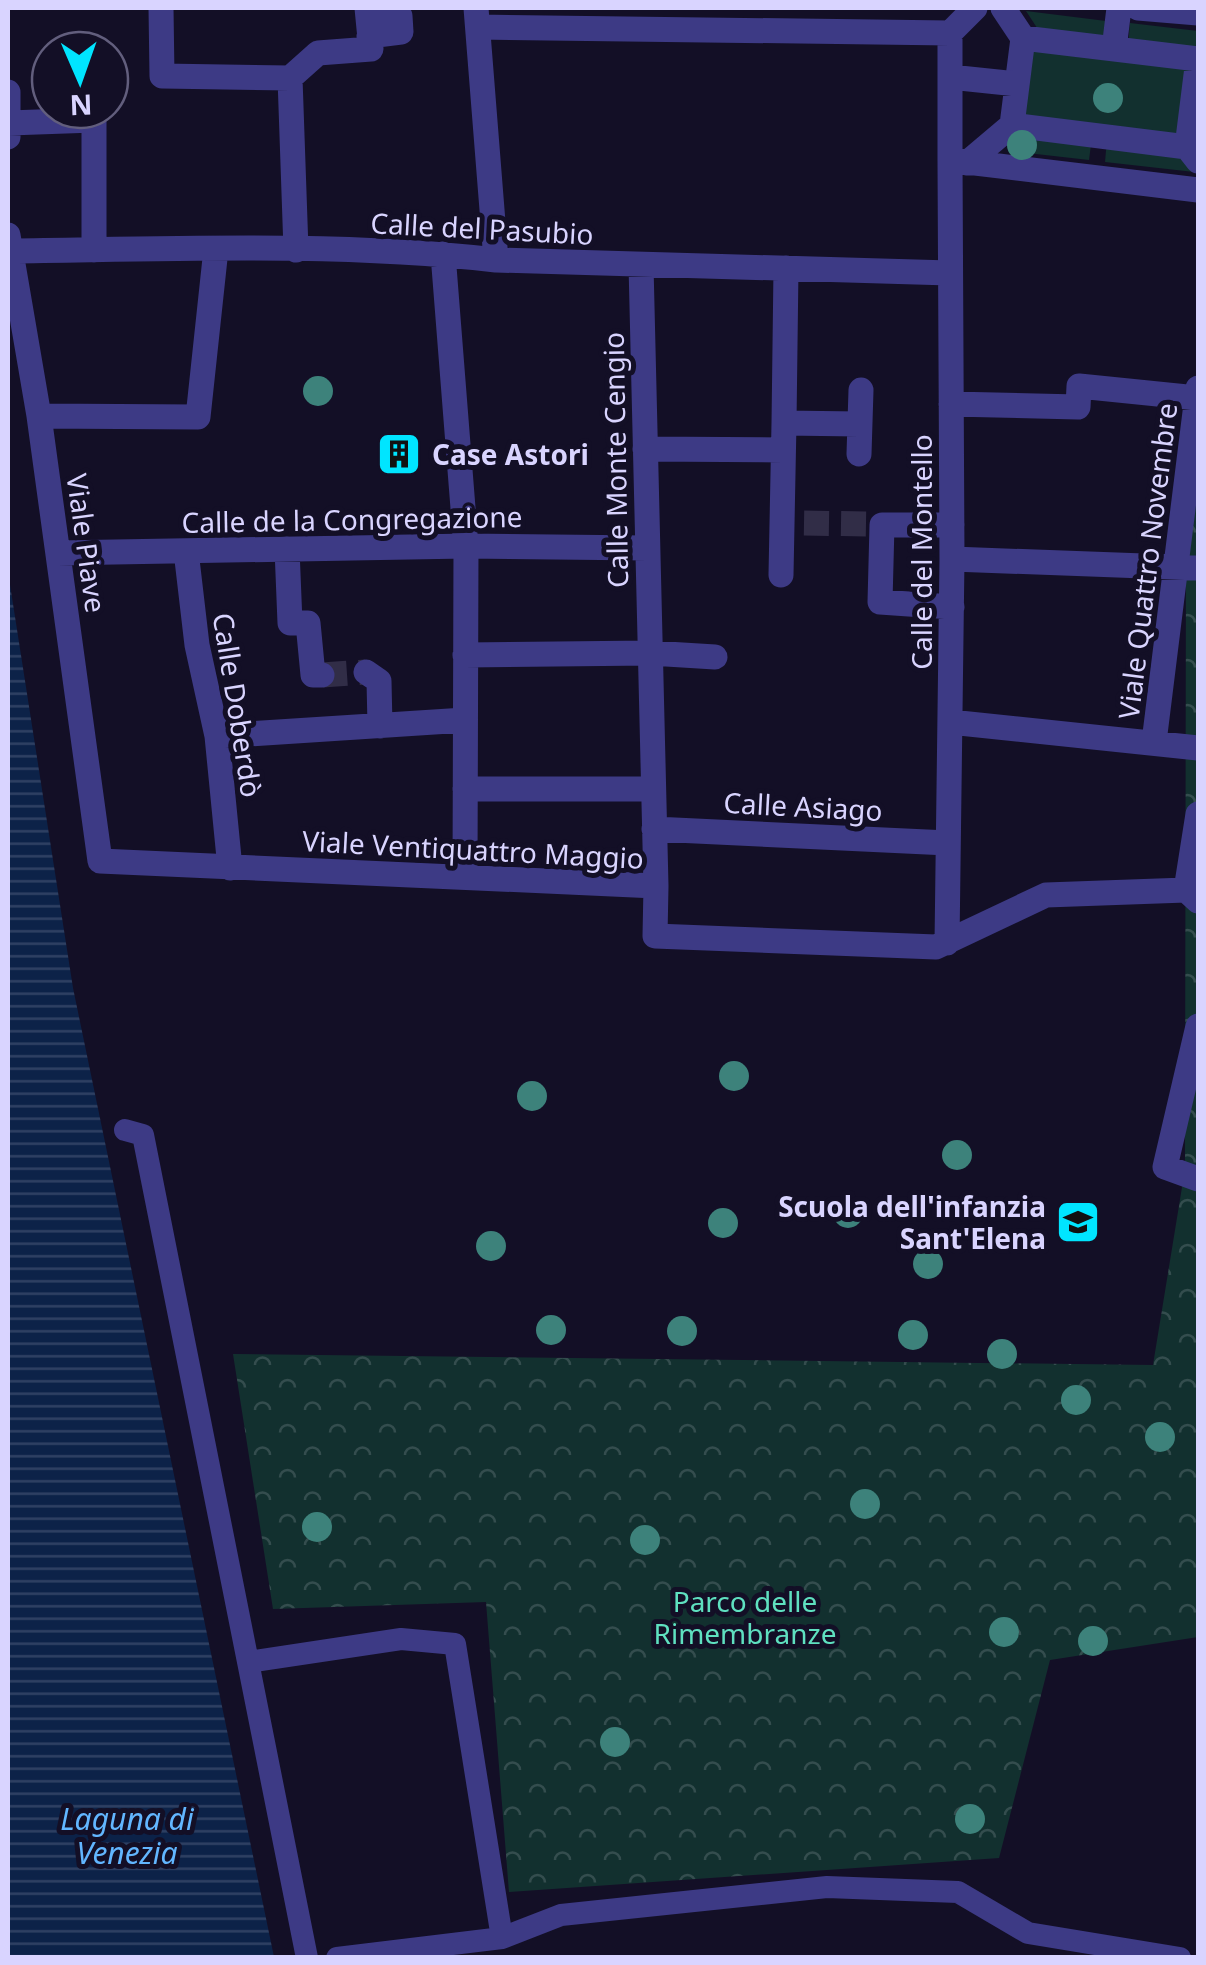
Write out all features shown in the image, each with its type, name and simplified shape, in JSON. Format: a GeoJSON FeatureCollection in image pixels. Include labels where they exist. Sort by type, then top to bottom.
{"type":"FeatureCollection","features":[{"type":"Feature","properties":{"kind":"street"},"geometry":{"type":"LineString","coordinates":[[161,8],[162,76],[290,78],[318,53],[371,49],[374,20]]}},
{"type":"Feature","properties":{"kind":"street"},"geometry":{"type":"LineString","coordinates":[[496,260],[477,18],[950,33],[975,8]]}},
{"type":"Feature","properties":{"kind":"street"},"geometry":{"type":"LineString","coordinates":[[1003,8],[1023,38],[1012,125]]}},
{"type":"Feature","properties":{"kind":"street"},"geometry":{"type":"LineString","coordinates":[[1114,49],[1119,8]]}},
{"type":"Feature","properties":{"kind":"street"},"geometry":{"type":"LineString","coordinates":[[1138,8],[1198,13]]}},
{"type":"Feature","properties":{"kind":"street","name":"Calle del Montello"},"geometry":{"type":"LineString","coordinates":[[947,943],[952,606],[950,273],[959,161],[950,76],[950,33]]}},
{"type":"Feature","properties":{"kind":"street"},"geometry":{"type":"LineString","coordinates":[[959,161],[1012,125],[1100,136],[1193,154],[1198,59],[1023,38]]}},
{"type":"Feature","properties":{"kind":"street"},"geometry":{"type":"LineString","coordinates":[[950,76],[1017,84]]}},
{"type":"Feature","properties":{"kind":"street"},"geometry":{"type":"LineString","coordinates":[[290,78],[296,250]]}},
{"type":"Feature","properties":{"kind":"street"},"geometry":{"type":"LineString","coordinates":[[8,92],[8,132],[94,120],[94,250]]}},
{"type":"Feature","properties":{"kind":"street"},"geometry":{"type":"LineString","coordinates":[[1095,178],[1100,136]]}},
{"type":"Feature","properties":{"kind":"street"},"geometry":{"type":"LineString","coordinates":[[959,161],[1198,190]]}},
{"type":"Feature","properties":{"kind":"street","name":"Calle del Pasubio"},"geometry":{"type":"LineString","coordinates":[[9,243],[94,250],[296,250],[950,273]]}},
{"type":"Feature","properties":{"kind":"street","name":"Viale Piave"},"geometry":{"type":"LineString","coordinates":[[9,243],[39,416],[100,860]]}},
{"type":"Feature","properties":{"kind":"street"},"geometry":{"type":"LineString","coordinates":[[39,416],[198,416],[216,249]]}},
{"type":"Feature","properties":{"kind":"street"},"geometry":{"type":"LineString","coordinates":[[443,254],[466,546],[460,720],[465,878]]}},
{"type":"Feature","properties":{"kind":"street","name":"Calle Monte Cengio"},"geometry":{"type":"LineString","coordinates":[[641,265],[656,886]]}},
{"type":"Feature","properties":{"kind":"street"},"geometry":{"type":"LineString","coordinates":[[781,575],[793,523],[783,450],[786,268]]}},
{"type":"Feature","properties":{"kind":"street"},"geometry":{"type":"LineString","coordinates":[[950,404],[1078,407],[1080,386],[1198,393]]}},
{"type":"Feature","properties":{"kind":"street"},"geometry":{"type":"LineString","coordinates":[[859,454],[861,390]]}},
{"type":"Feature","properties":{"kind":"street","name":"Viale Quattro Novembre"},"geometry":{"type":"LineString","coordinates":[[1154,742],[1186,568],[1198,393]]}},
{"type":"Feature","properties":{"kind":"street"},"geometry":{"type":"LineString","coordinates":[[784,423],[859,424]]}},
{"type":"Feature","properties":{"kind":"street"},"geometry":{"type":"LineString","coordinates":[[645,449],[783,450]]}},
{"type":"Feature","properties":{"kind":"street"},"geometry":{"type":"LineString","coordinates":[[952,525],[875,525],[880,602],[952,606]]}},
{"type":"Feature","properties":{"kind":"street","name":"Calle de la Congregazione"},"geometry":{"type":"LineString","coordinates":[[58,553],[466,546],[647,548]]}},
{"type":"Feature","properties":{"kind":"street"},"geometry":{"type":"LineString","coordinates":[[288,549],[290,623],[308,622],[312,675],[322,675]]}},
{"type":"Feature","properties":{"kind":"street","name":"Calle Doberdò"},"geometry":{"type":"LineString","coordinates":[[186,551],[197,645],[217,736],[230,868]]}},
{"type":"Feature","properties":{"kind":"street"},"geometry":{"type":"LineString","coordinates":[[952,559],[1186,568]]}},
{"type":"Feature","properties":{"kind":"street"},"geometry":{"type":"LineString","coordinates":[[465,654],[650,653],[715,658]]}},
{"type":"Feature","properties":{"kind":"street"},"geometry":{"type":"LineString","coordinates":[[366,672],[379,681],[370,727]]}},
{"type":"Feature","properties":{"kind":"street"},"geometry":{"type":"LineString","coordinates":[[217,736],[460,720]]}},
{"type":"Feature","properties":{"kind":"street"},"geometry":{"type":"LineString","coordinates":[[950,722],[1198,748]]}},
{"type":"Feature","properties":{"kind":"street"},"geometry":{"type":"LineString","coordinates":[[465,789],[653,789]]}},
{"type":"Feature","properties":{"kind":"street"},"geometry":{"type":"LineString","coordinates":[[1192,896],[1198,814]]}},
{"type":"Feature","properties":{"kind":"street","name":"Calle Asiago"},"geometry":{"type":"LineString","coordinates":[[654,829],[948,843]]}},
{"type":"Feature","properties":{"kind":"street","name":"Viale Ventiquattro Maggio"},"geometry":{"type":"LineString","coordinates":[[100,860],[656,886],[655,936],[936,947],[1046,894],[1192,896]]}},
{"type":"Feature","properties":{"kind":"street"},"geometry":{"type":"LineString","coordinates":[[1198,1026],[1164,1167],[1198,1179]]}},
{"type":"Feature","properties":{"kind":"lane"},"geometry":{"type":"LineString","coordinates":[[125,1130],[143,1134],[306,1958]]}},
{"type":"Feature","properties":{"kind":"lane"},"geometry":{"type":"LineString","coordinates":[[248,1662],[401,1639],[454,1644],[502,1938]]}},
{"type":"Feature","properties":{"kind":"lane"},"geometry":{"type":"LineString","coordinates":[[337,1958],[502,1938],[560,1915],[827,1887],[958,1892],[1028,1933],[1180,1958]]}},
{"type":"Feature","properties":{"kind":"lane"},"geometry":{"type":"LineString","coordinates":[[1026,1958],[1028,1933]]}},
{"type":"Feature","properties":{"kind":"green space"},"geometry":{"type":"Polygon","coordinates":[[[1026,11],[1106,21],[1103,44],[1043,37],[1026,11]]]}},
{"type":"Feature","properties":{"kind":"green space"},"geometry":{"type":"Polygon","coordinates":[[[1130,23],[1198,31],[1198,44],[1188,54],[1128,47],[1130,23]]]}},
{"type":"Feature","properties":{"kind":"green space"},"geometry":{"type":"Polygon","coordinates":[[[1027,44],[1191,63],[1182,141],[1018,122],[1027,44]]]}},
{"type":"Feature","properties":{"kind":"green space"},"geometry":{"type":"Polygon","coordinates":[[[1031,130],[1092,137],[1089,160],[1009,151],[1031,130]]]}},
{"type":"Feature","properties":{"kind":"green space"},"geometry":{"type":"Polygon","coordinates":[[[1107,139],[1177,147],[1194,172],[1105,162],[1107,139]]]}},
{"type":"Feature","properties":{"kind":"green space","name":"Parco delle Rimembranze"},"geometry":{"type":"Polygon","coordinates":[[[1198,465],[1198,1637],[1050,1660],[999,1858],[509,1892],[486,1602],[273,1609],[233,1354],[1153,1365],[1185,1169],[1186,548],[1198,465]]]}},
{"type":"Feature","properties":{"kind":"water","name":"Laguna di Venezia"},"geometry":{"type":"Polygon","coordinates":[[[8,572],[73,988],[274,1957],[8,1957],[8,572]]]}},
{"type":"Feature","properties":{"kind":"tunnel"},"geometry":{"type":"LineString","coordinates":[[804,523],[867,524]]}},
{"type":"Feature","properties":{"kind":"tunnel"},"geometry":{"type":"LineString","coordinates":[[322,675],[366,672]]}},
{"type":"Feature","properties":{"kind":"place","name":"Case Astori"},"geometry":{"type":"Point","coordinates":[399,454]}},
{"type":"Feature","properties":{"kind":"place","name":"Scuola dell'infanzia Sant'Elena"},"geometry":{"type":"Point","coordinates":[1078,1222]}}]}
